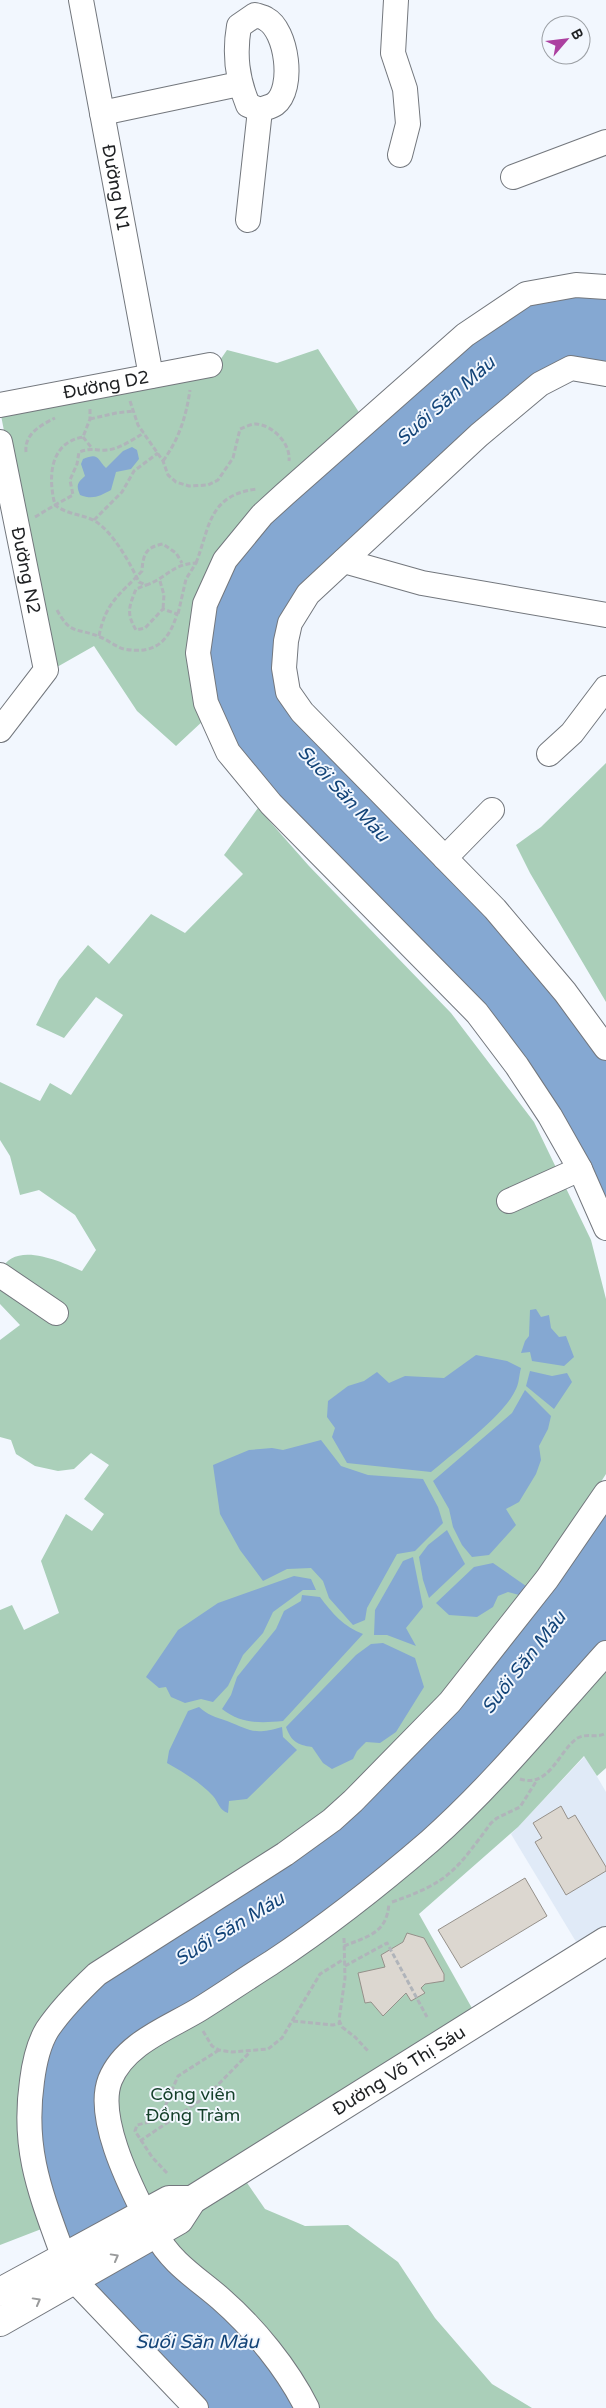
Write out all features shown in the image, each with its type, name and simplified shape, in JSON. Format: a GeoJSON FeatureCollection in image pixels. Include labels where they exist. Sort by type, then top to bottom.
{"type":"FeatureCollection","features":[{"type":"Feature","properties":{"kind":"main road","name":"Đường Võ Thị Sáu"},"geometry":{"type":"LineString","coordinates":[[69,2269],[150,2224],[169,2200],[192,2200],[606,1941]]}},
{"type":"Feature","properties":{"kind":"main road"},"geometry":{"type":"LineString","coordinates":[[0,2292],[69,2269]]}},
{"type":"Feature","properties":{"kind":"main road"},"geometry":{"type":"LineString","coordinates":[[0,2322],[69,2269]]}},
{"type":"Feature","properties":{"kind":"street","name":"Đường N1"},"geometry":{"type":"LineString","coordinates":[[81,0],[151,376]]}},
{"type":"Feature","properties":{"kind":"street"},"geometry":{"type":"LineString","coordinates":[[396,0],[392,53],[405,89],[408,124],[400,155]]}},
{"type":"Feature","properties":{"kind":"street"},"geometry":{"type":"LineString","coordinates":[[255,15],[267,19],[275,28],[283,46],[287,66],[286,88],[275,104],[260,110],[248,105],[239,84],[236,63],[239,26],[255,15]]}},
{"type":"Feature","properties":{"kind":"street"},"geometry":{"type":"LineString","coordinates":[[102,113],[239,84]]}},
{"type":"Feature","properties":{"kind":"street"},"geometry":{"type":"LineString","coordinates":[[248,220],[260,110]]}},
{"type":"Feature","properties":{"kind":"street"},"geometry":{"type":"LineString","coordinates":[[513,177],[606,142]]}},
{"type":"Feature","properties":{"kind":"street"},"geometry":{"type":"LineString","coordinates":[[606,287],[576,285],[526,294],[465,335],[262,515],[225,560],[205,604],[198,652],[206,703],[228,752],[270,804],[477,1013],[550,1116],[580,1169],[606,1228]]}},
{"type":"Feature","properties":{"kind":"street","name":"Đường D2"},"geometry":{"type":"LineString","coordinates":[[0,405],[89,399],[124,382],[202,367]]}},
{"type":"Feature","properties":{"kind":"street"},"geometry":{"type":"LineString","coordinates":[[606,374],[571,368],[540,384],[479,435],[308,594],[290,623],[286,641],[284,668],[288,692],[302,712],[495,909],[553,977],[606,1048]]}},
{"type":"Feature","properties":{"kind":"street","name":"Đường N2"},"geometry":{"type":"LineString","coordinates":[[0,442],[46,670],[0,730]]}},
{"type":"Feature","properties":{"kind":"street"},"geometry":{"type":"LineString","coordinates":[[344,561],[422,583],[606,615]]}},
{"type":"Feature","properties":{"kind":"street"},"geometry":{"type":"LineString","coordinates":[[549,754],[572,733],[606,688]]}},
{"type":"Feature","properties":{"kind":"street"},"geometry":{"type":"LineString","coordinates":[[444,858],[492,810]]}},
{"type":"Feature","properties":{"kind":"street"},"geometry":{"type":"LineString","coordinates":[[509,1200],[580,1169]]}},
{"type":"Feature","properties":{"kind":"street"},"geometry":{"type":"LineString","coordinates":[[0,1275],[56,1313]]}},
{"type":"Feature","properties":{"kind":"street"},"geometry":{"type":"LineString","coordinates":[[196,2408],[69,2269],[38,2185],[30,2149],[28,2113],[30,2090],[34,2068],[46,2032],[76,1993],[98,1974],[285,1854],[332,1820],[353,1801],[455,1695],[547,1579],[606,1493]]}},
{"type":"Feature","properties":{"kind":"street"},"geometry":{"type":"LineString","coordinates":[[307,2408],[273,2357],[252,2332],[220,2298],[188,2272],[160,2244],[115,2146],[108,2103],[110,2080],[124,2057],[136,2047],[193,2013],[300,1943],[343,1912],[382,1895],[606,1653]]}},
{"type":"Feature","properties":{"kind":"path"},"geometry":{"type":"LineString","coordinates":[[163,461],[180,433],[202,367]]}},
{"type":"Feature","properties":{"kind":"path"},"geometry":{"type":"LineString","coordinates":[[124,382],[138,425],[163,461],[168,475],[176,482],[189,486],[208,485],[218,480],[233,458],[240,429],[253,424],[273,430],[284,442],[290,455],[289,463]]}},
{"type":"Feature","properties":{"kind":"path"},"geometry":{"type":"LineString","coordinates":[[82,412],[89,399]]}},
{"type":"Feature","properties":{"kind":"path"},"geometry":{"type":"LineString","coordinates":[[83,437],[90,419],[89,399]]}},
{"type":"Feature","properties":{"kind":"path"},"geometry":{"type":"LineString","coordinates":[[90,419],[134,411]]}},
{"type":"Feature","properties":{"kind":"path"},"geometry":{"type":"LineString","coordinates":[[26,456],[25,447],[36,427],[64,416]]}},
{"type":"Feature","properties":{"kind":"path"},"geometry":{"type":"LineString","coordinates":[[36,526],[34,515],[73,495],[70,480],[77,464],[79,452],[91,447],[107,450],[122,445],[144,433]]}},
{"type":"Feature","properties":{"kind":"path"},"geometry":{"type":"LineString","coordinates":[[83,437],[91,447]]}},
{"type":"Feature","properties":{"kind":"path"},"geometry":{"type":"LineString","coordinates":[[83,437],[70,439],[58,452],[52,470],[52,492],[55,505],[63,511],[94,520],[101,525],[131,563],[139,582],[146,585]]}},
{"type":"Feature","properties":{"kind":"path"},"geometry":{"type":"LineString","coordinates":[[94,520],[122,492],[134,471],[158,454]]}},
{"type":"Feature","properties":{"kind":"path"},"geometry":{"type":"LineString","coordinates":[[55,607],[64,624],[76,630],[99,636],[123,648],[143,650],[166,640],[173,629],[186,579],[196,563],[209,520],[229,498],[244,491],[264,488]]}},
{"type":"Feature","properties":{"kind":"path"},"geometry":{"type":"LineString","coordinates":[[99,636],[102,620],[110,606],[120,590],[142,571],[143,556],[151,546],[163,544],[176,553],[182,563]]}},
{"type":"Feature","properties":{"kind":"path"},"geometry":{"type":"LineString","coordinates":[[160,580],[164,595],[163,609],[145,628],[136,630],[129,618],[131,603],[136,589],[160,580],[173,568],[182,563],[196,563]]}},
{"type":"Feature","properties":{"kind":"path"},"geometry":{"type":"LineString","coordinates":[[163,609],[178,614],[203,618]]}},
{"type":"Feature","properties":{"kind":"path"},"geometry":{"type":"LineString","coordinates":[[502,1767],[521,1780],[530,1782],[536,1780],[556,1765],[564,1750],[578,1738],[583,1735],[602,1736],[606,1733]]}},
{"type":"Feature","properties":{"kind":"path"},"geometry":{"type":"LineString","coordinates":[[344,1946],[383,1927],[388,1917],[382,1895],[420,1892],[448,1877],[466,1858],[496,1818],[520,1807],[536,1780]]}},
{"type":"Feature","properties":{"kind":"path"},"geometry":{"type":"LineString","coordinates":[[343,1912],[345,1966],[344,1986],[339,2012],[341,2023],[368,2051]]}},
{"type":"Feature","properties":{"kind":"path"},"geometry":{"type":"LineString","coordinates":[[345,1966],[387,1943],[427,2017]]}},
{"type":"Feature","properties":{"kind":"path"},"geometry":{"type":"LineString","coordinates":[[193,2013],[212,2046],[219,2050],[250,2052],[268,2050],[276,2046],[320,1974],[344,1959]]}},
{"type":"Feature","properties":{"kind":"path"},"geometry":{"type":"LineString","coordinates":[[293,2021],[333,2025],[341,2023]]}},
{"type":"Feature","properties":{"kind":"path"},"geometry":{"type":"LineString","coordinates":[[167,2173],[140,2141],[135,2132],[137,2125],[156,2120],[161,2116],[178,2076],[219,2050]]}},
{"type":"Feature","properties":{"kind":"path"},"geometry":{"type":"LineString","coordinates":[[140,2141],[207,2096],[250,2052]]}},
{"type":"Feature","properties":{"kind":"shaded area"},"geometry":{"type":"Polygon","coordinates":[[[585,1756],[606,1792],[606,1928],[578,1945],[511,1834],[585,1756]]]}},
{"type":"Feature","properties":{"kind":"green space"},"geometry":{"type":"Polygon","coordinates":[[[318,349],[362,417],[205,719],[176,746],[137,711],[94,646],[50,671],[0,410],[214,369],[227,350],[277,363],[318,349]]]}},
{"type":"Feature","properties":{"kind":"green space"},"geometry":{"type":"Polygon","coordinates":[[[606,763],[606,1002],[530,873],[516,845],[541,827],[606,763]]]}},
{"type":"Feature","properties":{"kind":"green space"},"geometry":{"type":"Polygon","coordinates":[[[258,808],[309,866],[451,1013],[534,1122],[591,1240],[606,1299],[606,1474],[547,1565],[440,1697],[323,1815],[112,1954],[44,2228],[0,2245],[0,1610],[12,1605],[24,1630],[59,1613],[41,1561],[66,1514],[92,1531],[104,1514],[84,1499],[109,1465],[91,1453],[74,1469],[58,1471],[35,1466],[16,1454],[11,1440],[0,1437],[0,1340],[20,1325],[0,1304],[0,1274],[6,1263],[14,1257],[25,1255],[50,1259],[82,1271],[96,1250],[75,1215],[39,1190],[20,1195],[10,1156],[0,1140],[0,1082],[40,1101],[50,1083],[71,1095],[123,1015],[96,997],[64,1038],[36,1025],[59,980],[88,945],[109,964],[151,914],[185,933],[243,874],[224,855],[258,808]]]}},
{"type":"Feature","properties":{"kind":"green space","name":"Công viên Đồng Tràm"},"geometry":{"type":"Polygon","coordinates":[[[606,1664],[606,1768],[597,1776],[584,1756],[518,1827],[419,1914],[473,2010],[195,2189],[146,2202],[116,2114],[121,2073],[606,1664]]]}},
{"type":"Feature","properties":{"kind":"green space"},"geometry":{"type":"Polygon","coordinates":[[[241,2174],[265,2209],[305,2226],[348,2225],[398,2262],[435,2318],[492,2384],[532,2408],[315,2408],[167,2241],[241,2174]]]}},
{"type":"Feature","properties":{"kind":"water","name":"Suối Săn Máu"},"geometry":{"type":"Polygon","coordinates":[[[606,294],[606,367],[570,360],[302,590],[277,668],[491,914],[606,1059],[606,1210],[553,1109],[234,750],[212,702],[205,653],[221,586],[266,521],[468,341],[529,300],[606,294]]]}},
{"type":"Feature","properties":{"kind":"water"},"geometry":{"type":"Polygon","coordinates":[[[132,447],[137,450],[139,459],[131,469],[116,472],[111,490],[96,497],[80,495],[78,484],[85,476],[81,464],[83,459],[95,456],[106,468],[123,451],[132,447]]]}},
{"type":"Feature","properties":{"kind":"water"},"geometry":{"type":"Polygon","coordinates":[[[536,1309],[541,1317],[549,1315],[551,1328],[559,1337],[566,1336],[574,1357],[564,1366],[532,1361],[530,1352],[521,1353],[529,1336],[530,1310],[536,1309]]]}},
{"type":"Feature","properties":{"kind":"water"},"geometry":{"type":"Polygon","coordinates":[[[476,1355],[507,1361],[521,1368],[517,1386],[509,1401],[464,1445],[431,1472],[347,1463],[332,1437],[335,1428],[327,1417],[328,1401],[348,1386],[364,1381],[377,1372],[389,1383],[405,1376],[444,1378],[476,1355]]]}},
{"type":"Feature","properties":{"kind":"water"},"geometry":{"type":"Polygon","coordinates":[[[530,1371],[552,1376],[567,1373],[572,1382],[554,1409],[526,1386],[530,1371]]]}},
{"type":"Feature","properties":{"kind":"water"},"geometry":{"type":"Polygon","coordinates":[[[525,1390],[551,1416],[548,1429],[539,1446],[541,1460],[536,1474],[519,1502],[506,1509],[516,1525],[489,1555],[472,1557],[462,1545],[453,1527],[449,1509],[433,1481],[512,1413],[525,1390]]]}},
{"type":"Feature","properties":{"kind":"water"},"geometry":{"type":"Polygon","coordinates":[[[321,1440],[341,1466],[368,1475],[423,1479],[438,1507],[443,1523],[415,1551],[397,1554],[367,1608],[365,1620],[353,1625],[329,1598],[323,1581],[311,1568],[287,1569],[263,1581],[240,1550],[220,1514],[213,1465],[249,1450],[272,1448],[283,1450],[321,1440]]]}},
{"type":"Feature","properties":{"kind":"water","name":"Suối Săn Máu"},"geometry":{"type":"Polygon","coordinates":[[[606,1506],[606,1642],[452,1810],[328,1915],[119,2051],[117,2173],[259,2351],[298,2408],[206,2408],[85,2283],[37,2147],[46,2052],[81,1998],[335,1827],[606,1506]]]}},
{"type":"Feature","properties":{"kind":"water"},"geometry":{"type":"Polygon","coordinates":[[[447,1530],[465,1564],[429,1598],[423,1580],[419,1557],[428,1545],[447,1530]]]}},
{"type":"Feature","properties":{"kind":"water"},"geometry":{"type":"Polygon","coordinates":[[[413,1557],[423,1607],[406,1628],[416,1646],[387,1635],[374,1635],[375,1610],[403,1561],[413,1557]]]}},
{"type":"Feature","properties":{"kind":"water"},"geometry":{"type":"Polygon","coordinates":[[[493,1563],[526,1586],[523,1596],[508,1592],[498,1596],[493,1607],[477,1617],[449,1615],[436,1603],[474,1567],[493,1563]]]}},
{"type":"Feature","properties":{"kind":"water"},"geometry":{"type":"Polygon","coordinates":[[[294,1576],[311,1579],[316,1590],[303,1590],[273,1612],[263,1633],[243,1655],[228,1686],[213,1702],[201,1699],[185,1703],[171,1697],[166,1687],[159,1688],[146,1677],[178,1630],[218,1603],[294,1576]]]}},
{"type":"Feature","properties":{"kind":"water"},"geometry":{"type":"Polygon","coordinates":[[[302,1595],[320,1597],[339,1619],[350,1628],[363,1634],[283,1721],[251,1721],[229,1714],[222,1709],[231,1695],[237,1677],[276,1629],[284,1611],[301,1601],[302,1595]]]}},
{"type":"Feature","properties":{"kind":"water"},"geometry":{"type":"Polygon","coordinates":[[[383,1643],[415,1658],[424,1687],[396,1732],[380,1743],[366,1742],[357,1751],[353,1759],[332,1769],[323,1763],[312,1747],[295,1742],[286,1727],[356,1655],[371,1644],[383,1643]]]}},
{"type":"Feature","properties":{"kind":"water"},"geometry":{"type":"Polygon","coordinates":[[[199,1707],[205,1712],[253,1731],[265,1731],[282,1727],[283,1737],[297,1750],[247,1799],[229,1801],[228,1813],[221,1808],[203,1786],[167,1763],[169,1751],[188,1711],[199,1707]]]}},
{"type":"Feature","properties":{"kind":"building"},"geometry":{"type":"Polygon","coordinates":[[[561,1806],[568,1819],[575,1815],[606,1867],[606,1871],[566,1895],[535,1842],[542,1838],[533,1823],[561,1806]]]}},
{"type":"Feature","properties":{"kind":"building"},"geometry":{"type":"Polygon","coordinates":[[[525,1878],[547,1916],[461,1968],[438,1930],[525,1878]]]}},
{"type":"Feature","properties":{"kind":"building"},"geometry":{"type":"Polygon","coordinates":[[[407,1933],[424,1938],[444,1974],[444,1981],[425,1984],[421,1988],[425,1993],[411,2001],[406,1993],[383,2016],[371,2002],[365,2003],[358,1973],[385,1967],[381,1955],[403,1942],[407,1933]]]}}]}
